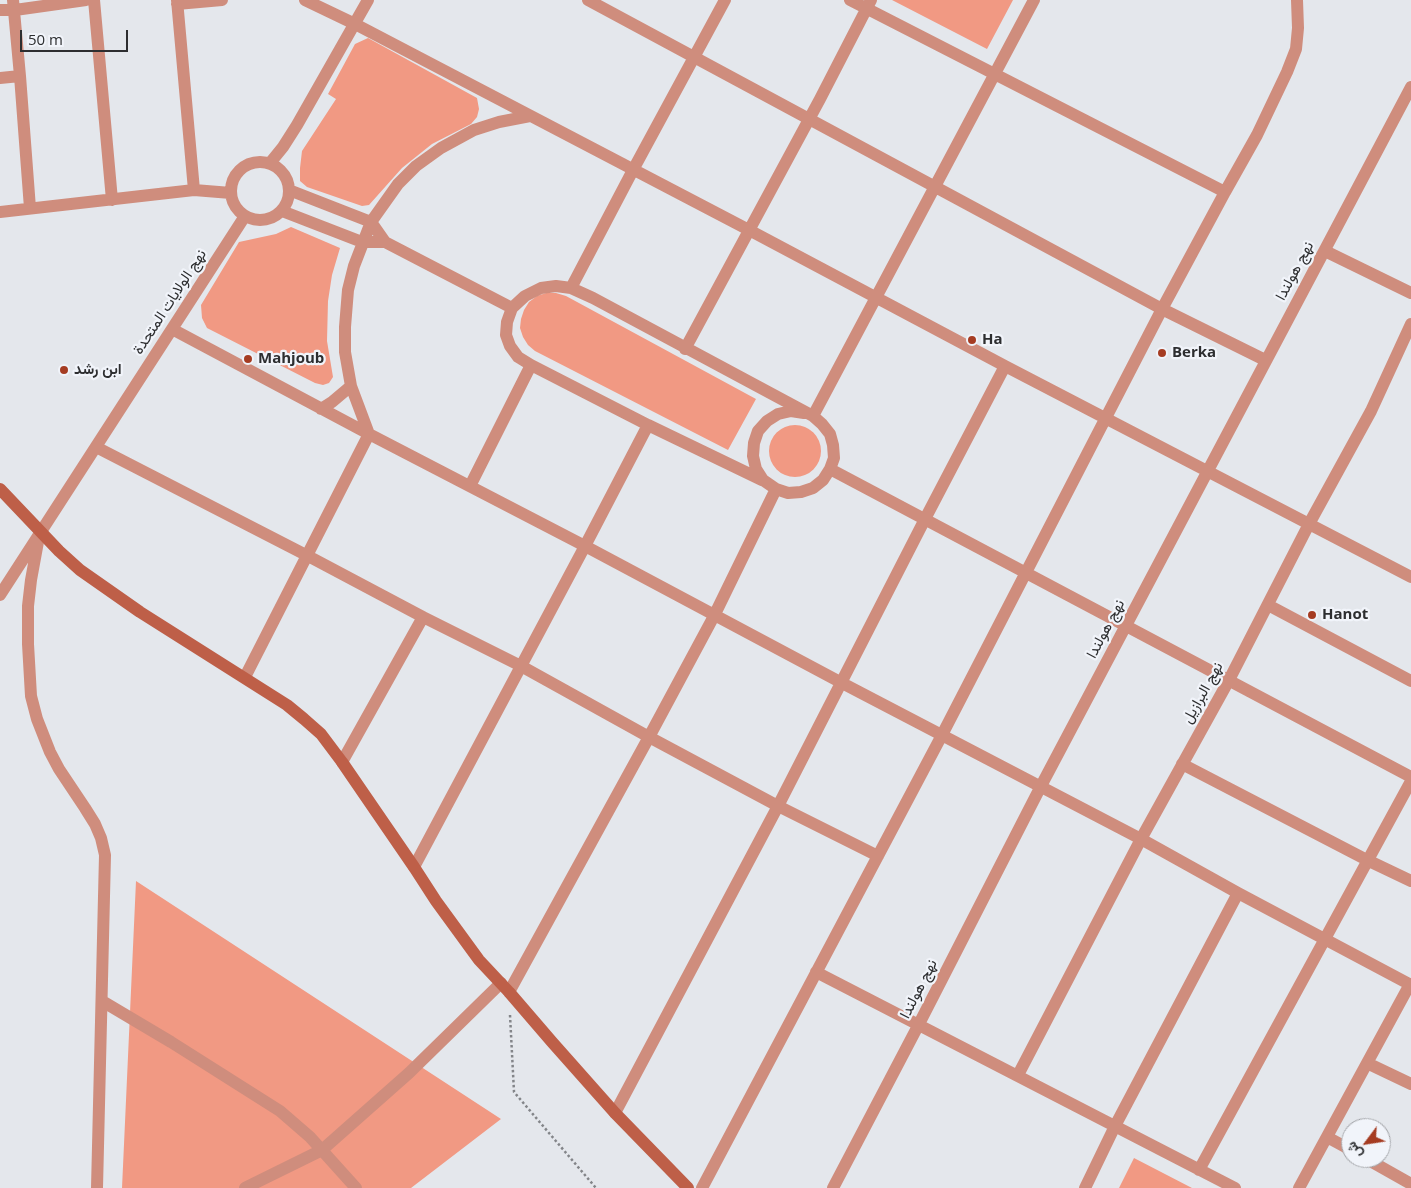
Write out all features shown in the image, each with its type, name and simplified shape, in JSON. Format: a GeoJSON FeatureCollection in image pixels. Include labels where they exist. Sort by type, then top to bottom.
{"type":"FeatureCollection","features":[{"type":"Feature","properties":{"kind":"street"},"geometry":{"type":"LineString","coordinates":[[0,10],[14,5],[86,0]]}},
{"type":"Feature","properties":{"kind":"street"},"geometry":{"type":"LineString","coordinates":[[94,0],[112,200]]}},
{"type":"Feature","properties":{"kind":"street"},"geometry":{"type":"LineString","coordinates":[[194,190],[177,2],[222,0]]}},
{"type":"Feature","properties":{"kind":"street"},"geometry":{"type":"LineString","coordinates":[[305,0],[355,24],[749,230],[1106,419],[1309,524],[1409,572]]}},
{"type":"Feature","properties":{"kind":"street"},"geometry":{"type":"LineString","coordinates":[[264,162],[283,147],[368,0]]}},
{"type":"Feature","properties":{"kind":"street"},"geometry":{"type":"LineString","coordinates":[[588,0],[1162,309],[1266,360]]}},
{"type":"Feature","properties":{"kind":"street"},"geometry":{"type":"LineString","coordinates":[[572,288],[632,170],[725,0]]}},
{"type":"Feature","properties":{"kind":"street"},"geometry":{"type":"LineString","coordinates":[[850,0],[868,4],[995,74],[1226,192]]}},
{"type":"Feature","properties":{"kind":"street"},"geometry":{"type":"LineString","coordinates":[[808,415],[876,297],[1034,0]]}},
{"type":"Feature","properties":{"kind":"street"},"geometry":{"type":"LineString","coordinates":[[702,1188],[942,735],[1162,309],[1257,136],[1296,49],[1298,28],[1297,0]]}},
{"type":"Feature","properties":{"kind":"street"},"geometry":{"type":"LineString","coordinates":[[685,348],[820,99],[868,4]]}},
{"type":"Feature","properties":{"kind":"street"},"geometry":{"type":"LineString","coordinates":[[14,5],[30,208]]}},
{"type":"Feature","properties":{"kind":"street"},"geometry":{"type":"LineString","coordinates":[[0,78],[20,76]]}},
{"type":"Feature","properties":{"kind":"street","name":"نهج هولندا"},"geometry":{"type":"LineString","coordinates":[[834,1188],[1041,786],[1411,87]]}},
{"type":"Feature","properties":{"kind":"street"},"geometry":{"type":"LineString","coordinates":[[245,677],[369,434],[351,386],[345,352],[345,326],[348,290],[354,266],[371,222],[398,184],[416,166],[441,148],[474,130],[499,122],[530,116]]}},
{"type":"Feature","properties":{"kind":"street"},"geometry":{"type":"LineString","coordinates":[[264,162],[280,169],[287,178],[290,190],[288,201],[282,211],[274,217],[254,220],[238,210],[232,198],[232,181],[247,164],[264,162]]}},
{"type":"Feature","properties":{"kind":"street"},"geometry":{"type":"LineString","coordinates":[[0,212],[194,190],[232,198]]}},
{"type":"Feature","properties":{"kind":"street"},"geometry":{"type":"LineString","coordinates":[[290,190],[371,222],[385,242]]}},
{"type":"Feature","properties":{"kind":"street"},"geometry":{"type":"LineString","coordinates":[[282,211],[362,242],[385,242],[512,308]]}},
{"type":"Feature","properties":{"kind":"street","name":"نهج الولايات المتحدة"},"geometry":{"type":"LineString","coordinates":[[0,595],[245,216]]}},
{"type":"Feature","properties":{"kind":"street"},"geometry":{"type":"LineString","coordinates":[[1325,250],[1411,293]]}},
{"type":"Feature","properties":{"kind":"street"},"geometry":{"type":"LineString","coordinates":[[556,286],[572,288],[593,298],[822,424],[830,434],[834,445],[834,458],[830,469],[823,480],[813,488],[801,492],[788,493],[776,489],[763,480],[648,425],[518,357],[510,346],[506,335],[507,322],[512,308],[525,296],[541,288],[556,286]]}},
{"type":"Feature","properties":{"kind":"street","name":"نهج البرازيل"},"geometry":{"type":"LineString","coordinates":[[1018,1075],[1141,839],[1229,680],[1309,524],[1371,411],[1411,324]]}},
{"type":"Feature","properties":{"kind":"street"},"geometry":{"type":"LineString","coordinates":[[172,329],[369,434],[586,546],[714,616],[1041,786],[1410,985],[1299,1188]]}},
{"type":"Feature","properties":{"kind":"street"},"geometry":{"type":"LineString","coordinates":[[470,486],[531,365]]}},
{"type":"Feature","properties":{"kind":"street"},"geometry":{"type":"LineString","coordinates":[[615,1113],[778,806],[925,519],[1006,366]]}},
{"type":"Feature","properties":{"kind":"street"},"geometry":{"type":"LineString","coordinates":[[321,408],[332,402],[351,386]]}},
{"type":"Feature","properties":{"kind":"street"},"geometry":{"type":"LineString","coordinates":[[763,480],[756,469],[752,456],[758,431],[767,421],[778,414],[791,411],[808,415]]}},
{"type":"Feature","properties":{"kind":"street"},"geometry":{"type":"LineString","coordinates":[[414,867],[586,546],[648,425]]}},
{"type":"Feature","properties":{"kind":"street"},"geometry":{"type":"LineString","coordinates":[[96,447],[521,666],[778,806],[878,856]]}},
{"type":"Feature","properties":{"kind":"street"},"geometry":{"type":"LineString","coordinates":[[830,469],[1411,777]]}},
{"type":"Feature","properties":{"kind":"street"},"geometry":{"type":"LineString","coordinates":[[0,489],[59,551],[80,570],[140,612],[288,705],[321,734],[463,939],[615,1113],[688,1188]]}},
{"type":"Feature","properties":{"kind":"street"},"geometry":{"type":"LineString","coordinates":[[245,1188],[322,1150],[505,988],[649,737],[714,616],[776,489]]}},
{"type":"Feature","properties":{"kind":"street"},"geometry":{"type":"LineString","coordinates":[[40,531],[28,606],[31,696],[50,752],[59,770],[95,824],[105,855],[97,1188]]}},
{"type":"Feature","properties":{"kind":"street"},"geometry":{"type":"LineString","coordinates":[[1268,605],[1411,681]]}},
{"type":"Feature","properties":{"kind":"street"},"geometry":{"type":"LineString","coordinates":[[342,762],[423,616]]}},
{"type":"Feature","properties":{"kind":"street"},"geometry":{"type":"LineString","coordinates":[[1182,764],[1411,881]]}},
{"type":"Feature","properties":{"kind":"street"},"geometry":{"type":"LineString","coordinates":[[1199,1170],[1411,781]]}},
{"type":"Feature","properties":{"kind":"street"},"geometry":{"type":"LineString","coordinates":[[1085,1188],[1238,893]]}},
{"type":"Feature","properties":{"kind":"street"},"geometry":{"type":"LineString","coordinates":[[816,972],[1235,1188]]}},
{"type":"Feature","properties":{"kind":"street"},"geometry":{"type":"LineString","coordinates":[[102,1001],[280,1111],[310,1137],[356,1188]]}},
{"type":"Feature","properties":{"kind":"street"},"geometry":{"type":"LineString","coordinates":[[1367,1063],[1411,1084]]}},
{"type":"Feature","properties":{"kind":"street"},"geometry":{"type":"LineString","coordinates":[[1327,1137],[1341,1145]]}},
{"type":"Feature","properties":{"kind":"street"},"geometry":{"type":"LineString","coordinates":[[1383,1168],[1411,1184]]}},
{"type":"Feature","properties":{"kind":"path"},"geometry":{"type":"LineString","coordinates":[[505,988],[514,1092],[596,1188]]}},
{"type":"Feature","properties":{"kind":"shaded area"},"geometry":{"type":"Polygon","coordinates":[[[892,0],[1013,0],[987,49],[892,0]]]}},
{"type":"Feature","properties":{"kind":"shaded area"},"geometry":{"type":"Polygon","coordinates":[[[368,38],[477,98],[479,109],[477,117],[471,124],[432,144],[402,168],[369,205],[362,206],[307,187],[300,181],[300,168],[302,151],[336,99],[328,94],[355,44],[368,38]]]}},
{"type":"Feature","properties":{"kind":"shaded area"},"geometry":{"type":"Polygon","coordinates":[[[291,227],[340,248],[332,275],[328,301],[327,341],[333,377],[329,383],[323,385],[315,383],[207,328],[202,318],[201,305],[239,242],[276,234],[291,227]]]}},
{"type":"Feature","properties":{"kind":"shaded area"},"geometry":{"type":"Polygon","coordinates":[[[546,293],[566,296],[756,399],[728,450],[535,351],[528,345],[520,328],[524,310],[529,302],[537,296],[546,293]]]}},
{"type":"Feature","properties":{"kind":"shaded area"},"geometry":{"type":"Polygon","coordinates":[[[795,425],[805,427],[813,433],[819,441],[821,451],[819,461],[813,469],[805,475],[795,477],[785,475],[777,469],[771,461],[769,451],[771,441],[777,433],[785,427],[795,425]]]}},
{"type":"Feature","properties":{"kind":"shaded area"},"geometry":{"type":"Polygon","coordinates":[[[136,881],[501,1119],[411,1188],[122,1188],[136,881]]]}},
{"type":"Feature","properties":{"kind":"shaded area"},"geometry":{"type":"Polygon","coordinates":[[[1134,1158],[1192,1188],[1119,1188],[1134,1158]]]}},
{"type":"Feature","properties":{"kind":"place","name":"Ha"},"geometry":{"type":"Point","coordinates":[972,340]}},
{"type":"Feature","properties":{"kind":"place","name":"Berka"},"geometry":{"type":"Point","coordinates":[1162,353]}},
{"type":"Feature","properties":{"kind":"place","name":"Mahjoub"},"geometry":{"type":"Point","coordinates":[248,359]}},
{"type":"Feature","properties":{"kind":"place","name":"ابن رشد"},"geometry":{"type":"Point","coordinates":[64,370]}},
{"type":"Feature","properties":{"kind":"place","name":"Hanot"},"geometry":{"type":"Point","coordinates":[1312,615]}}]}
